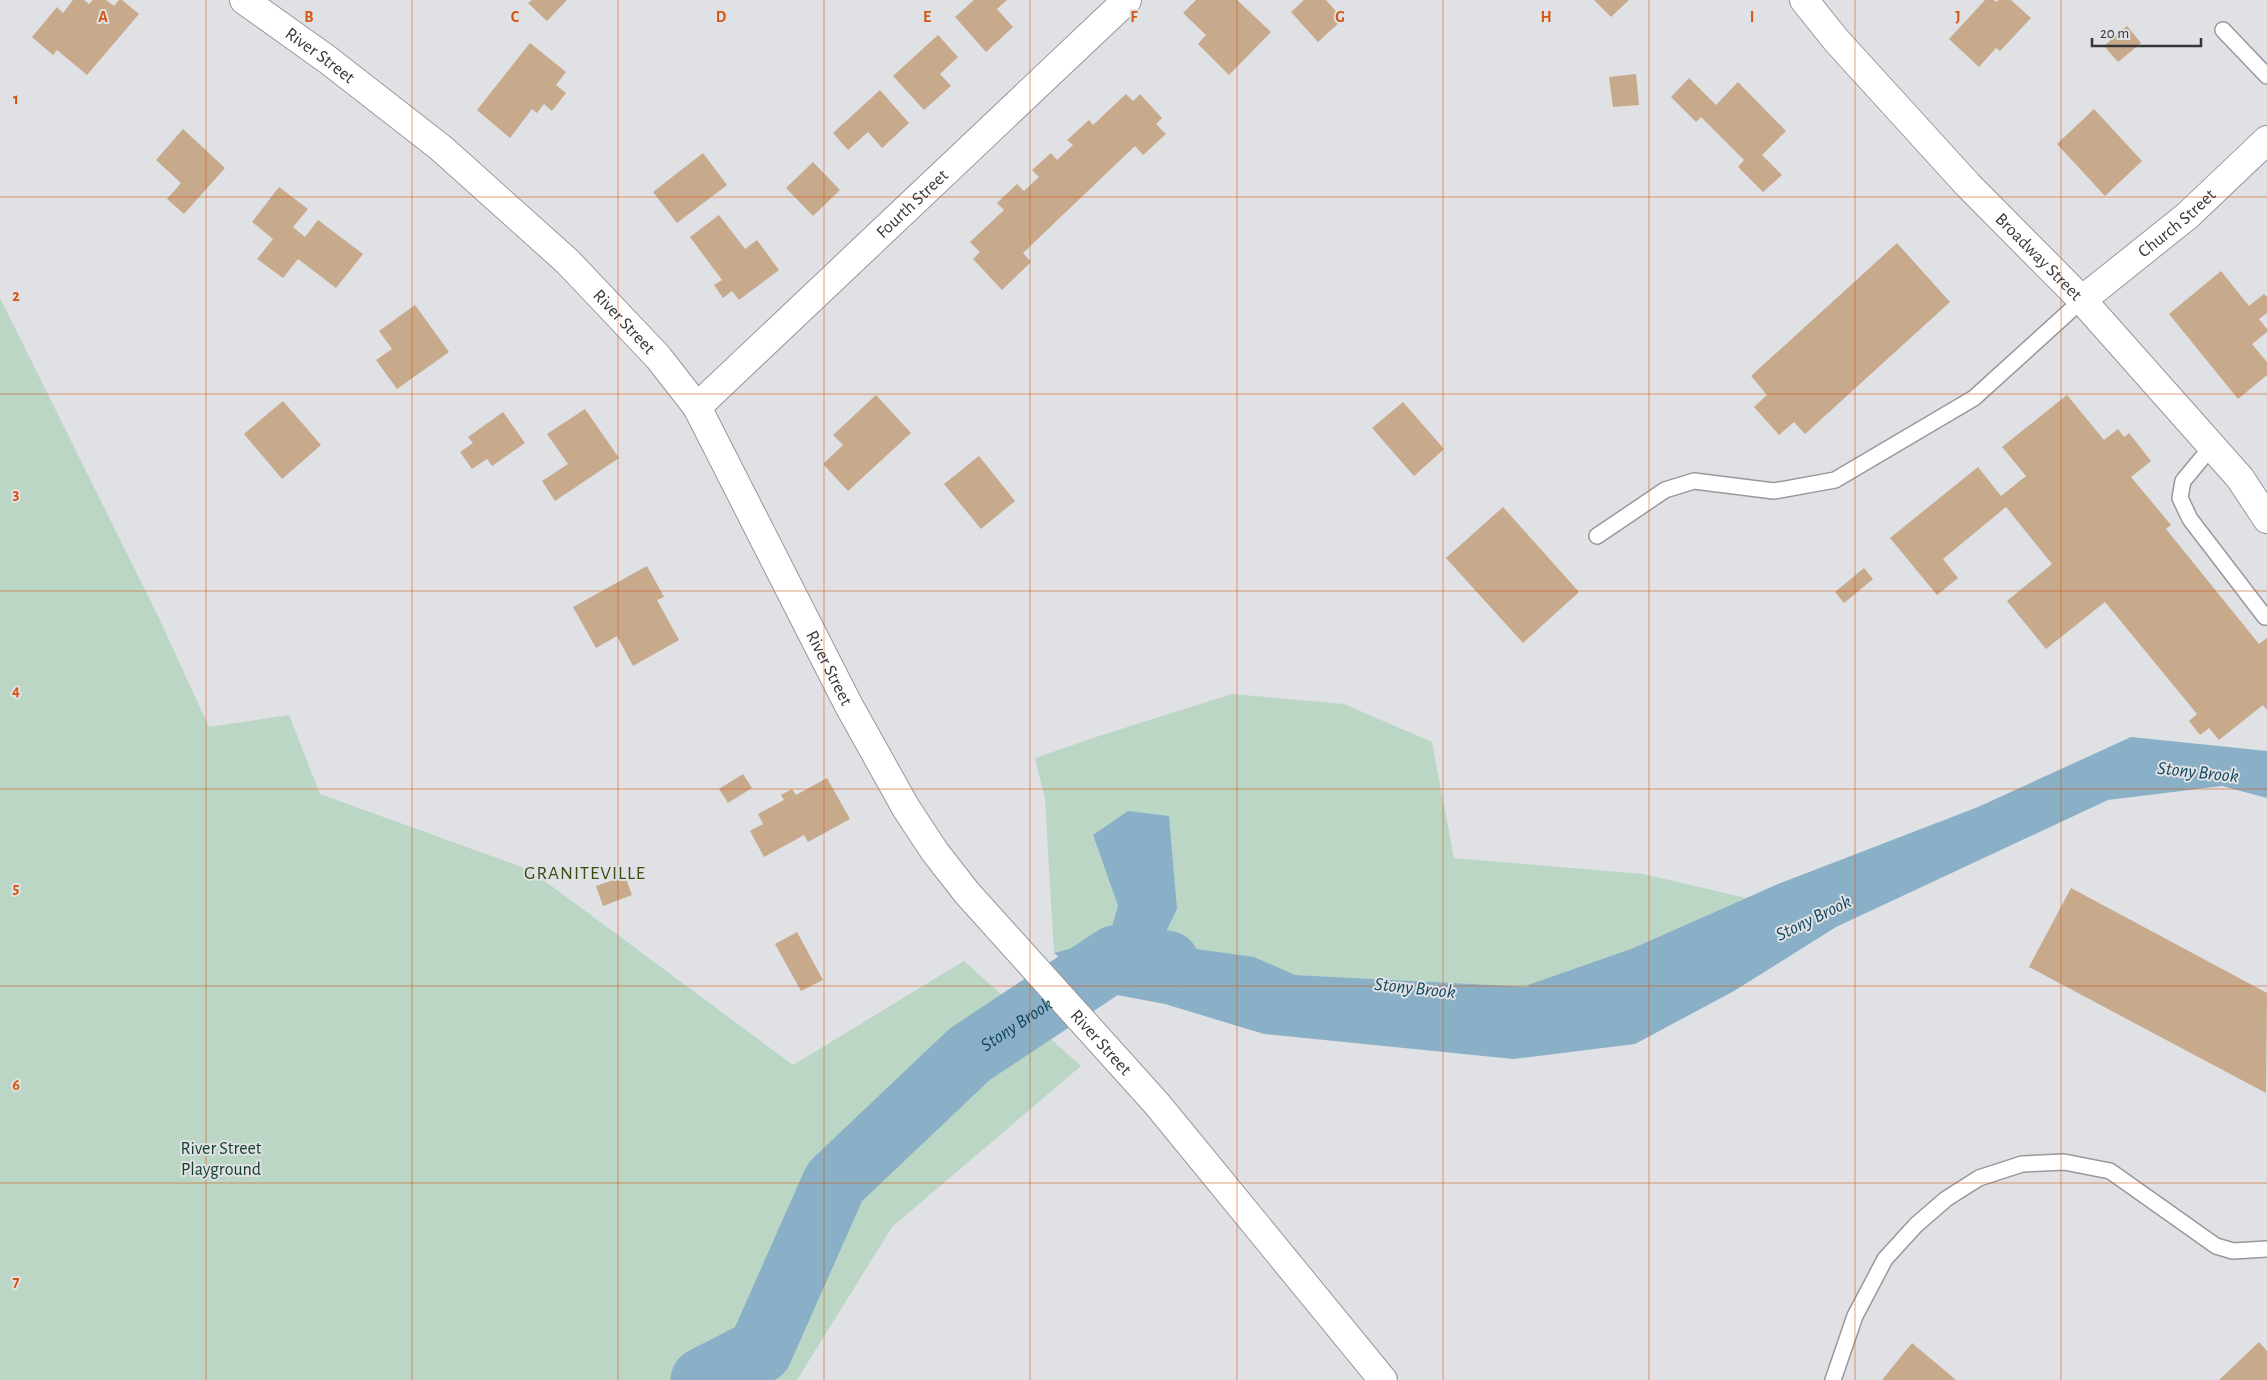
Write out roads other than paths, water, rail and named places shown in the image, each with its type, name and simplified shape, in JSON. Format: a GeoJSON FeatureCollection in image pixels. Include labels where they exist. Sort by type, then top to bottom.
{"type":"FeatureCollection","features":[{"type":"Feature","properties":{"kind":"main road","name":"River Street"},"geometry":{"type":"LineString","coordinates":[[244,0],[328,60],[441,148],[524,221],[613,308],[658,357],[697,407],[840,688],[906,808],[935,852],[967,893],[1024,958],[1157,1104],[1383,1380]]}},
{"type":"Feature","properties":{"kind":"main road","name":"Fourth Street"},"geometry":{"type":"LineString","coordinates":[[697,407],[1127,0]]}},
{"type":"Feature","properties":{"kind":"main road","name":"Broadway Street"},"geometry":{"type":"LineString","coordinates":[[1804,0],[1836,40],[1968,185],[2082,300],[2240,478],[2267,519]]}},
{"type":"Feature","properties":{"kind":"main road","name":"Church Street"},"geometry":{"type":"LineString","coordinates":[[2082,300],[2187,216],[2267,140]]}},
{"type":"Feature","properties":{"kind":"lane"},"geometry":{"type":"LineString","coordinates":[[2223,30],[2267,76]]}},
{"type":"Feature","properties":{"kind":"lane"},"geometry":{"type":"LineString","coordinates":[[1597,536],[1665,490],[1694,481],[1774,491],[1835,480],[1974,398],[2082,300]]}},
{"type":"Feature","properties":{"kind":"lane"},"geometry":{"type":"LineString","coordinates":[[2212,446],[2183,481],[2180,498],[2190,519],[2265,617]]}},
{"type":"Feature","properties":{"kind":"lane"},"geometry":{"type":"LineString","coordinates":[[1833,1380],[1855,1316],[1885,1259],[1916,1225],[1946,1199],[1979,1178],[2022,1164],[2064,1162],[2110,1171],[2216,1246],[2233,1251],[2267,1249]]}},
{"type":"Feature","properties":{"kind":"water"},"geometry":{"type":"Polygon","coordinates":[[[2131,737],[2267,751],[2267,798],[2222,786],[2108,800],[1836,927],[1734,991],[1635,1044],[1513,1059],[1264,1034],[1165,1004],[1101,992],[1054,953],[1108,939],[1118,906],[1093,835],[1128,811],[1169,816],[1177,909],[1160,944],[1254,957],[1295,975],[1529,987],[1528,985],[1631,949],[1778,884],[1978,807],[2131,737]]]}},
{"type":"Feature","properties":{"kind":"waterway","name":"Stony Brook"},"geometry":{"type":"LineString","coordinates":[[703,1380],[760,1351],[835,1182],[970,1054],[1115,958],[1167,963]]}},
{"type":"Feature","properties":{"kind":"district","name":"GRANITEVILLE"},"geometry":{"type":"Point","coordinates":[585,872]}},
{"type":"Feature","properties":{"kind":"park label","name":"River Street Playground"},"geometry":{"type":"Point","coordinates":[221,1158]}}]}
